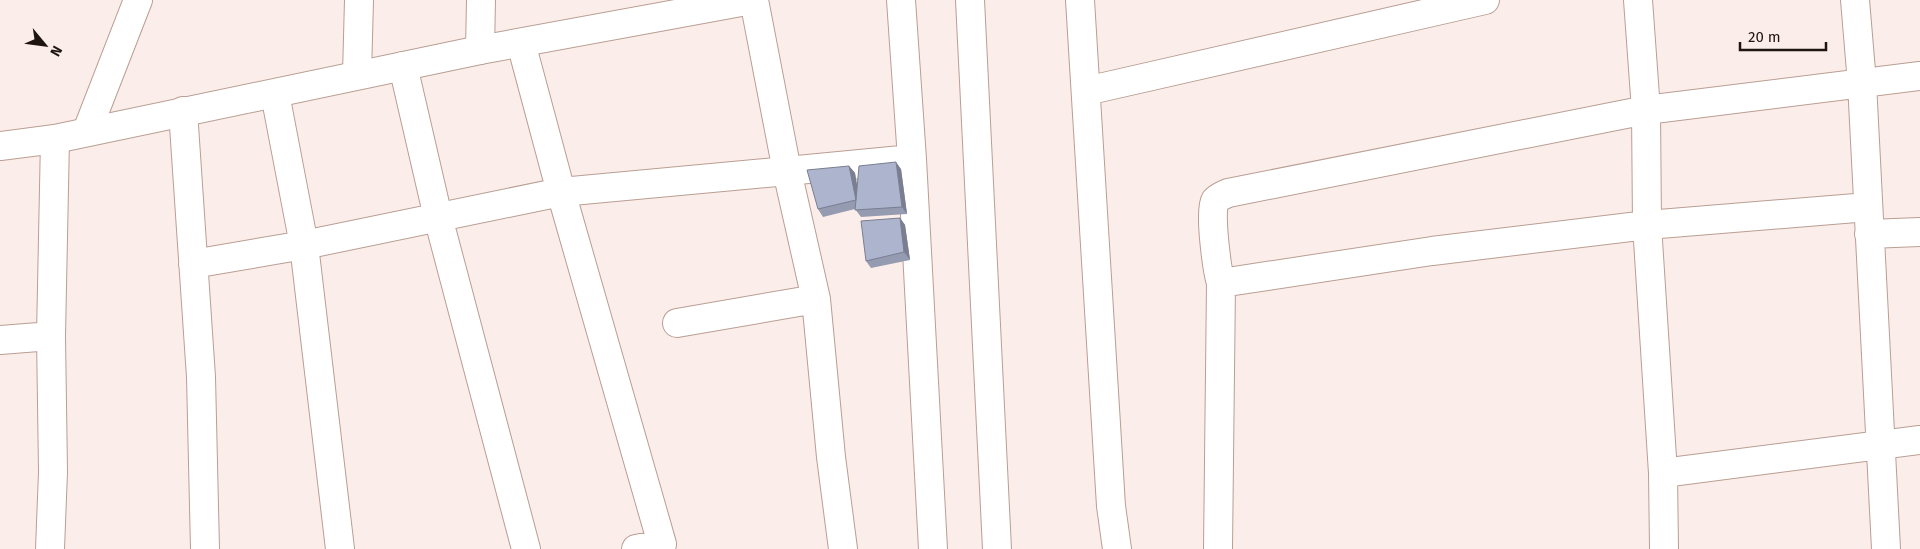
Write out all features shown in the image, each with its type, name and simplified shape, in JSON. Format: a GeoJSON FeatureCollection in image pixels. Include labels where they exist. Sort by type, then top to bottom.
{"type":"FeatureCollection","features":[{"type":"Feature","properties":{"kind":"street"},"geometry":{"type":"LineString","coordinates":[[87,131],[138,0]]}},
{"type":"Feature","properties":{"kind":"street"},"geometry":{"type":"LineString","coordinates":[[357,75],[359,0]]}},
{"type":"Feature","properties":{"kind":"street"},"geometry":{"type":"LineString","coordinates":[[480,50],[481,0]]}},
{"type":"Feature","properties":{"kind":"street"},"geometry":{"type":"LineString","coordinates":[[0,146],[55,138],[275,94],[357,75],[522,43],[665,9],[753,0],[786,171],[816,299],[842,549]]}},
{"type":"Feature","properties":{"kind":"street"},"geometry":{"type":"LineString","coordinates":[[901,0],[912,159],[933,549]]}},
{"type":"Feature","properties":{"kind":"street"},"geometry":{"type":"LineString","coordinates":[[970,0],[998,549]]}},
{"type":"Feature","properties":{"kind":"street"},"geometry":{"type":"LineString","coordinates":[[1080,0],[1111,506],[1117,549]]}},
{"type":"Feature","properties":{"kind":"street"},"geometry":{"type":"LineString","coordinates":[[1086,91],[1485,0]]}},
{"type":"Feature","properties":{"kind":"street"},"geometry":{"type":"LineString","coordinates":[[1638,0],[1646,110],[1647,224],[1663,473],[1659,549]]}},
{"type":"Feature","properties":{"kind":"street"},"geometry":{"type":"LineString","coordinates":[[1855,0],[1862,83],[1886,549]]}},
{"type":"Feature","properties":{"kind":"street"},"geometry":{"type":"LineString","coordinates":[[522,43],[561,192],[662,546],[636,549]]}},
{"type":"Feature","properties":{"kind":"street"},"geometry":{"type":"LineString","coordinates":[[403,66],[438,217],[526,549]]}},
{"type":"Feature","properties":{"kind":"street"},"geometry":{"type":"LineString","coordinates":[[1218,549],[1221,283],[1215,254],[1213,205],[1219,197],[1410,155],[1646,110],[1920,76]]}},
{"type":"Feature","properties":{"kind":"street"},"geometry":{"type":"LineString","coordinates":[[275,94],[304,245],[340,549]]}},
{"type":"Feature","properties":{"kind":"street"},"geometry":{"type":"LineString","coordinates":[[183,111],[201,377],[205,549]]}},
{"type":"Feature","properties":{"kind":"street"},"geometry":{"type":"LineString","coordinates":[[50,549],[54,401],[51,336],[55,138]]}},
{"type":"Feature","properties":{"kind":"street"},"geometry":{"type":"LineString","coordinates":[[193,264],[304,245],[561,192],[912,159]]}},
{"type":"Feature","properties":{"kind":"street"},"geometry":{"type":"LineString","coordinates":[[1221,283],[1423,253],[1647,224],[1868,207]]}},
{"type":"Feature","properties":{"kind":"street"},"geometry":{"type":"LineString","coordinates":[[1870,234],[1920,232]]}},
{"type":"Feature","properties":{"kind":"street"},"geometry":{"type":"LineString","coordinates":[[677,323],[816,299]]}},
{"type":"Feature","properties":{"kind":"street"},"geometry":{"type":"LineString","coordinates":[[0,340],[51,336]]}},
{"type":"Feature","properties":{"kind":"street"},"geometry":{"type":"LineString","coordinates":[[1663,473],[1920,440]]}},
{"type":"Feature","properties":{"kind":"building"},"geometry":{"type":"Polygon","coordinates":[[[896,162],[902,207],[855,210],[859,166],[896,162]]]}},
{"type":"Feature","properties":{"kind":"building"},"geometry":{"type":"Polygon","coordinates":[[[849,166],[856,200],[818,209],[807,170],[849,166]]]}},
{"type":"Feature","properties":{"kind":"building"},"geometry":{"type":"Polygon","coordinates":[[[900,218],[904,252],[866,261],[861,221],[900,218]]]}}]}
